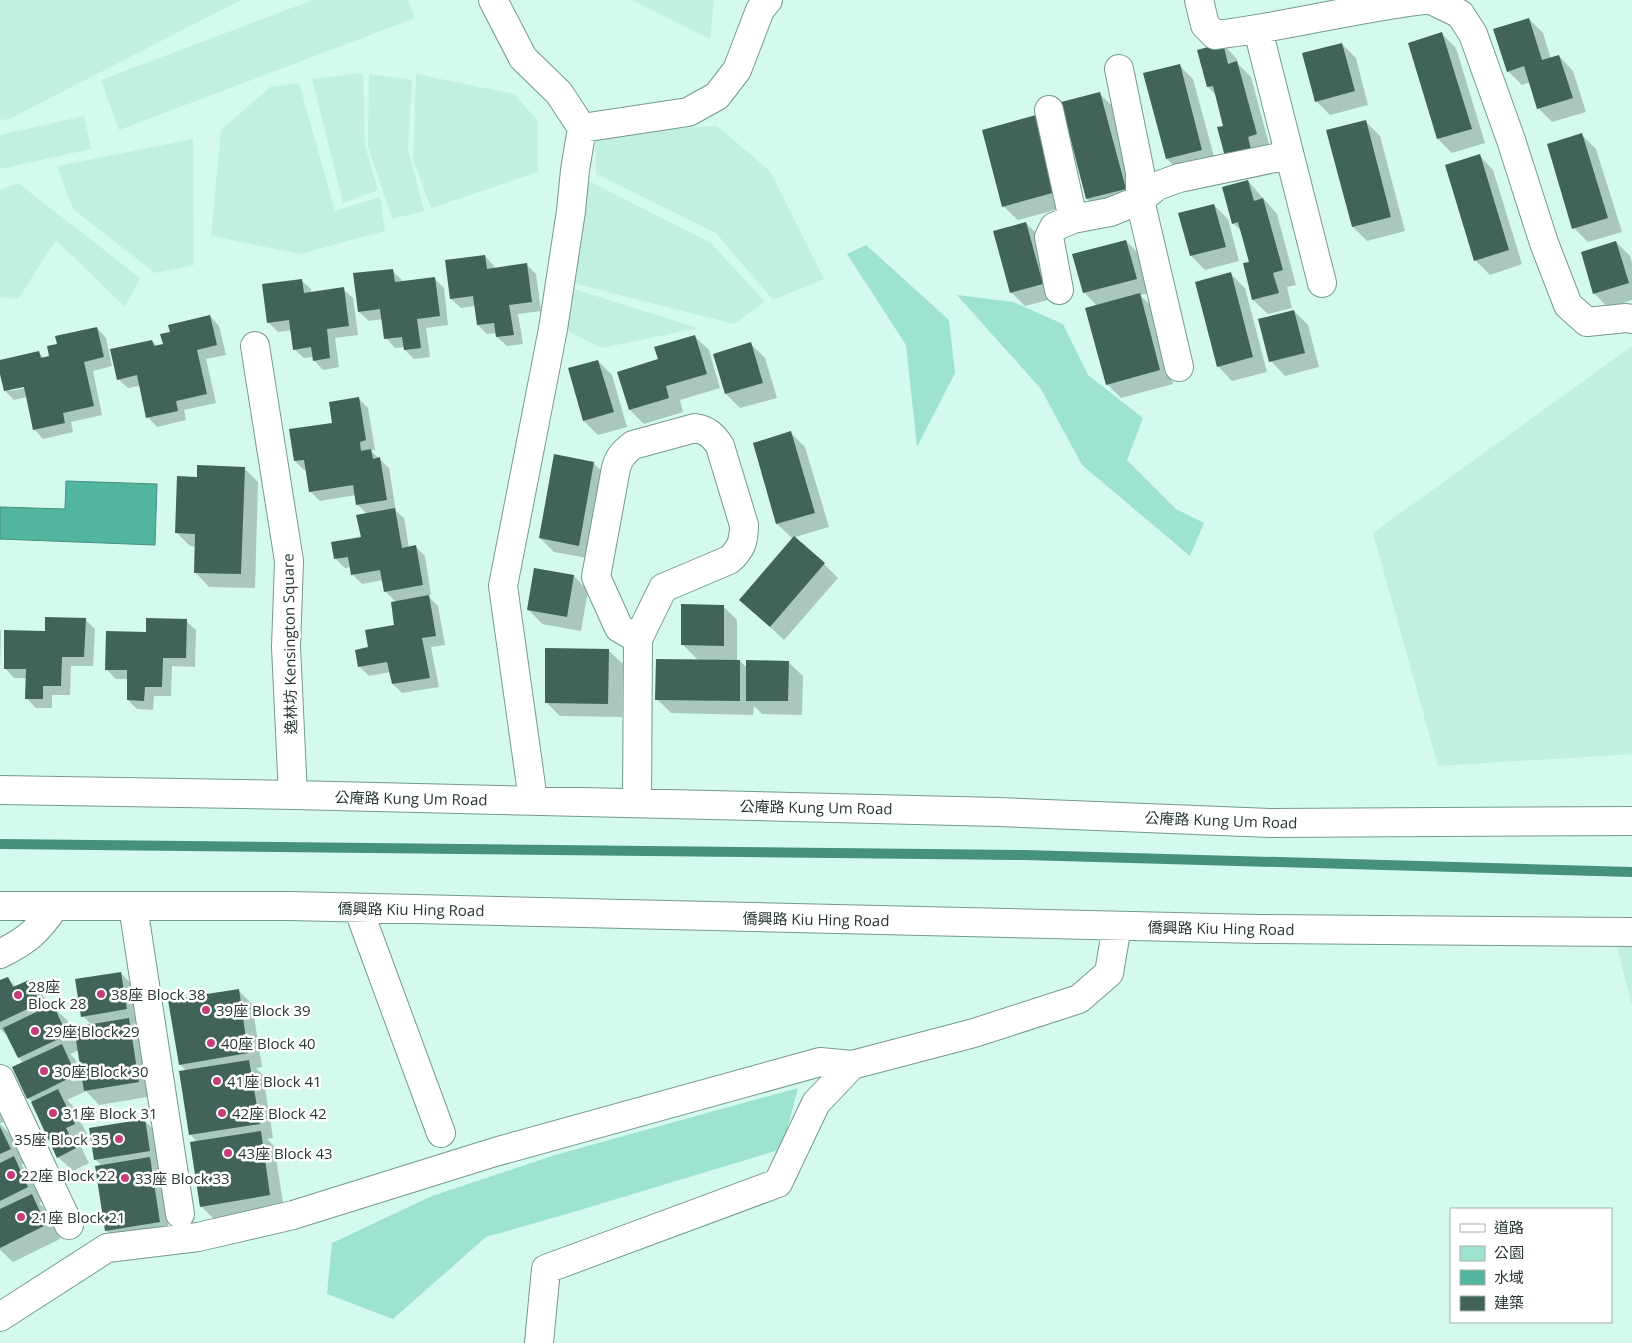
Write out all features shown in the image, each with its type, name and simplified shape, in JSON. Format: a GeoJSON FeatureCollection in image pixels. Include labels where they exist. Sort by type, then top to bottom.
{"type":"FeatureCollection","features":[{"type":"Feature","properties":{"kind":"street"},"geometry":{"type":"LineString","coordinates":[[493,0],[523,58],[559,93],[582,128],[553,328],[504,586],[533,800]]}},
{"type":"Feature","properties":{"kind":"street"},"geometry":{"type":"LineString","coordinates":[[582,128],[688,112],[717,96],[737,70],[760,10],[768,0]]}},
{"type":"Feature","properties":{"kind":"street"},"geometry":{"type":"LineString","coordinates":[[1199,0],[1205,25],[1216,35],[1258,30],[1386,4],[1424,0]]}},
{"type":"Feature","properties":{"kind":"street"},"geometry":{"type":"LineString","coordinates":[[1431,0],[1460,14],[1473,34],[1511,140],[1544,243],[1568,305],[1587,322],[1632,319]]}},
{"type":"Feature","properties":{"kind":"street"},"geometry":{"type":"LineString","coordinates":[[1258,30],[1322,283]]}},
{"type":"Feature","properties":{"kind":"street"},"geometry":{"type":"LineString","coordinates":[[1119,69],[1140,172],[1140,200],[1179,367]]}},
{"type":"Feature","properties":{"kind":"street"},"geometry":{"type":"LineString","coordinates":[[1049,110],[1073,220]]}},
{"type":"Feature","properties":{"kind":"street"},"geometry":{"type":"LineString","coordinates":[[1059,290],[1049,237],[1054,227],[1073,220],[1110,212],[1140,200],[1157,186],[1179,178],[1289,155]]}},
{"type":"Feature","properties":{"kind":"street","name":"逸林坊 Kensington Square"},"geometry":{"type":"LineString","coordinates":[[255,346],[289,561],[286,647],[293,795]]}},
{"type":"Feature","properties":{"kind":"street"},"geometry":{"type":"LineString","coordinates":[[637,803],[638,639],[663,588],[729,560],[742,545],[744,536],[744,525],[720,446],[714,436],[706,430],[695,428],[633,445],[624,451],[619,459],[596,578],[619,628],[638,639]]}},
{"type":"Feature","properties":{"kind":"street","name":"公庵路 Kung Um Road"},"geometry":{"type":"LineString","coordinates":[[0,790],[533,800],[998,812],[1270,823],[1632,821]]}},
{"type":"Feature","properties":{"kind":"street","name":"僑興路 Kiu Hing Road"},"geometry":{"type":"LineString","coordinates":[[0,906],[358,908],[1259,929],[1632,932]]}},
{"type":"Feature","properties":{"kind":"street"},"geometry":{"type":"LineString","coordinates":[[0,954],[22,943],[41,926],[55,906]]}},
{"type":"Feature","properties":{"kind":"street"},"geometry":{"type":"LineString","coordinates":[[133,906],[180,1214]]}},
{"type":"Feature","properties":{"kind":"street"},"geometry":{"type":"LineString","coordinates":[[358,908],[442,1133]]}},
{"type":"Feature","properties":{"kind":"street"},"geometry":{"type":"LineString","coordinates":[[0,1317],[108,1248],[198,1237],[283,1217],[495,1152],[820,1062],[852,1065],[974,1033],[1079,999],[1109,973],[1117,926]]}},
{"type":"Feature","properties":{"kind":"street"},"geometry":{"type":"LineString","coordinates":[[538,1343],[546,1269],[778,1183],[816,1102],[852,1065]]}},
{"type":"Feature","properties":{"kind":"street"},"geometry":{"type":"LineString","coordinates":[[0,1079],[69,1225]]}},
{"type":"Feature","properties":{"kind":"shaded area"},"geometry":{"type":"Polygon","coordinates":[[[0,0],[241,0],[9,119],[0,120],[0,0]]]}},
{"type":"Feature","properties":{"kind":"shaded area"},"geometry":{"type":"Polygon","coordinates":[[[313,0],[408,0],[415,18],[119,130],[101,80],[313,0]]]}},
{"type":"Feature","properties":{"kind":"shaded area"},"geometry":{"type":"Polygon","coordinates":[[[632,0],[714,0],[710,39],[632,0]]]}},
{"type":"Feature","properties":{"kind":"shaded area"},"geometry":{"type":"Polygon","coordinates":[[[363,73],[365,146],[378,190],[343,203],[312,79],[363,73]]]}},
{"type":"Feature","properties":{"kind":"shaded area"},"geometry":{"type":"Polygon","coordinates":[[[369,74],[412,80],[408,149],[424,211],[392,219],[368,146],[369,74]]]}},
{"type":"Feature","properties":{"kind":"shaded area"},"geometry":{"type":"Polygon","coordinates":[[[416,74],[514,94],[538,121],[538,172],[431,208],[413,159],[416,74]]]}},
{"type":"Feature","properties":{"kind":"shaded area"},"geometry":{"type":"Polygon","coordinates":[[[299,83],[335,211],[380,197],[385,231],[300,254],[211,236],[221,130],[270,87],[299,83]]]}},
{"type":"Feature","properties":{"kind":"shaded area"},"geometry":{"type":"Polygon","coordinates":[[[84,116],[91,149],[0,169],[0,135],[84,116]]]}},
{"type":"Feature","properties":{"kind":"shaded area"},"geometry":{"type":"Polygon","coordinates":[[[717,126],[770,171],[824,279],[773,300],[716,233],[596,174],[595,133],[717,126]]]}},
{"type":"Feature","properties":{"kind":"shaded area"},"geometry":{"type":"Polygon","coordinates":[[[193,139],[194,265],[155,273],[73,209],[57,166],[193,139]]]}},
{"type":"Feature","properties":{"kind":"shaded area"},"geometry":{"type":"Polygon","coordinates":[[[587,180],[711,243],[765,302],[734,324],[557,279],[587,180]]]}},
{"type":"Feature","properties":{"kind":"shaded area"},"geometry":{"type":"Polygon","coordinates":[[[18,183],[140,278],[125,307],[56,240],[18,299],[0,297],[0,190],[18,183]]]}},
{"type":"Feature","properties":{"kind":"shaded area"},"geometry":{"type":"Polygon","coordinates":[[[554,283],[698,328],[602,348],[550,322],[554,283]]]}},
{"type":"Feature","properties":{"kind":"shaded area"},"geometry":{"type":"Polygon","coordinates":[[[1632,346],[1632,754],[1438,766],[1373,533],[1632,346]]]}},
{"type":"Feature","properties":{"kind":"shaded area"},"geometry":{"type":"Polygon","coordinates":[[[1617,947],[1632,947],[1632,1006],[1617,947]]]}},
{"type":"Feature","properties":{"kind":"green space"},"geometry":{"type":"Polygon","coordinates":[[[866,245],[949,320],[955,373],[917,447],[906,345],[847,254],[866,245]]]}},
{"type":"Feature","properties":{"kind":"green space"},"geometry":{"type":"Polygon","coordinates":[[[957,295],[1013,302],[1063,324],[1088,375],[1143,418],[1127,460],[1176,509],[1204,523],[1190,556],[1082,465],[1041,389],[957,295]]]}},
{"type":"Feature","properties":{"kind":"green space"},"geometry":{"type":"Polygon","coordinates":[[[798,1088],[782,1149],[486,1237],[393,1319],[327,1294],[332,1243],[432,1196],[555,1155],[798,1088]]]}},
{"type":"Feature","properties":{"kind":"water"},"geometry":{"type":"Polygon","coordinates":[[[66,481],[157,484],[155,545],[0,539],[0,507],[65,509],[66,481]]]}},
{"type":"Feature","properties":{"kind":"building"},"geometry":{"type":"Polygon","coordinates":[[[1529,18],[1542,60],[1559,55],[1573,98],[1537,109],[1524,66],[1507,72],[1493,29],[1529,18]]]}},
{"type":"Feature","properties":{"kind":"building"},"geometry":{"type":"Polygon","coordinates":[[[1442,32],[1472,129],[1437,139],[1408,43],[1442,32]]]}},
{"type":"Feature","properties":{"kind":"building"},"geometry":{"type":"Polygon","coordinates":[[[1223,43],[1228,64],[1237,61],[1257,134],[1248,137],[1253,157],[1227,164],[1217,127],[1223,126],[1213,86],[1207,87],[1197,50],[1223,43]]]}},
{"type":"Feature","properties":{"kind":"building"},"geometry":{"type":"Polygon","coordinates":[[[1342,43],[1355,91],[1315,102],[1302,53],[1342,43]]]}},
{"type":"Feature","properties":{"kind":"building"},"geometry":{"type":"Polygon","coordinates":[[[1180,64],[1202,150],[1166,159],[1143,73],[1180,64]]]}},
{"type":"Feature","properties":{"kind":"building"},"geometry":{"type":"Polygon","coordinates":[[[1100,92],[1126,189],[1086,199],[1061,102],[1100,92]]]}},
{"type":"Feature","properties":{"kind":"building"},"geometry":{"type":"Polygon","coordinates":[[[1036,115],[1056,192],[1002,207],[982,130],[1036,115]]]}},
{"type":"Feature","properties":{"kind":"building"},"geometry":{"type":"Polygon","coordinates":[[[1366,120],[1391,217],[1352,227],[1326,130],[1366,120]]]}},
{"type":"Feature","properties":{"kind":"building"},"geometry":{"type":"Polygon","coordinates":[[[1582,133],[1608,218],[1572,229],[1547,144],[1582,133]]]}},
{"type":"Feature","properties":{"kind":"building"},"geometry":{"type":"Polygon","coordinates":[[[1480,154],[1509,250],[1474,261],[1445,165],[1480,154]]]}},
{"type":"Feature","properties":{"kind":"building"},"geometry":{"type":"Polygon","coordinates":[[[1248,180],[1254,201],[1263,198],[1283,270],[1273,273],[1279,293],[1252,300],[1243,263],[1249,262],[1238,222],[1232,224],[1222,187],[1248,180]]]}},
{"type":"Feature","properties":{"kind":"building"},"geometry":{"type":"Polygon","coordinates":[[[1214,204],[1226,247],[1190,256],[1178,213],[1214,204]]]}},
{"type":"Feature","properties":{"kind":"building"},"geometry":{"type":"Polygon","coordinates":[[[1026,222],[1043,284],[1010,293],[993,231],[1026,222]]]}},
{"type":"Feature","properties":{"kind":"building"},"geometry":{"type":"Polygon","coordinates":[[[1126,240],[1137,279],[1083,293],[1072,254],[1126,240]]]}},
{"type":"Feature","properties":{"kind":"building"},"geometry":{"type":"Polygon","coordinates":[[[1616,241],[1629,283],[1593,294],[1581,252],[1616,241]]]}},
{"type":"Feature","properties":{"kind":"building"},"geometry":{"type":"Polygon","coordinates":[[[485,255],[487,269],[527,263],[532,302],[509,305],[514,335],[496,337],[494,323],[477,325],[473,296],[450,299],[445,260],[485,255]]]}},
{"type":"Feature","properties":{"kind":"building"},"geometry":{"type":"Polygon","coordinates":[[[393,269],[395,282],[435,277],[440,316],[417,319],[421,348],[404,350],[402,337],[384,339],[380,309],[358,312],[353,273],[393,269]]]}},
{"type":"Feature","properties":{"kind":"building"},"geometry":{"type":"Polygon","coordinates":[[[1231,272],[1253,357],[1217,367],[1195,282],[1231,272]]]}},
{"type":"Feature","properties":{"kind":"building"},"geometry":{"type":"Polygon","coordinates":[[[302,279],[304,293],[344,287],[349,326],[327,329],[330,358],[313,361],[311,347],[293,350],[289,320],[267,323],[262,284],[302,279]]]}},
{"type":"Feature","properties":{"kind":"building"},"geometry":{"type":"Polygon","coordinates":[[[1140,293],[1160,370],[1106,385],[1085,308],[1140,293]]]}},
{"type":"Feature","properties":{"kind":"building"},"geometry":{"type":"Polygon","coordinates":[[[1294,310],[1305,353],[1269,362],[1258,319],[1294,310]]]}},
{"type":"Feature","properties":{"kind":"building"},"geometry":{"type":"Polygon","coordinates":[[[210,315],[217,345],[197,350],[207,394],[176,401],[178,411],[146,418],[137,375],[117,380],[110,349],[152,340],[154,346],[163,344],[160,334],[170,332],[168,325],[210,315]]]}},
{"type":"Feature","properties":{"kind":"building"},"geometry":{"type":"Polygon","coordinates":[[[97,327],[104,357],[84,362],[94,406],[63,413],[65,423],[33,430],[24,387],[4,391],[0,374],[0,360],[39,351],[41,358],[49,356],[47,346],[57,344],[55,336],[97,327]]]}},
{"type":"Feature","properties":{"kind":"building"},"geometry":{"type":"Polygon","coordinates":[[[695,335],[707,374],[666,386],[669,398],[629,410],[617,372],[658,359],[654,347],[695,335]]]}},
{"type":"Feature","properties":{"kind":"building"},"geometry":{"type":"Polygon","coordinates":[[[751,342],[763,383],[725,394],[713,354],[751,342]]]}},
{"type":"Feature","properties":{"kind":"building"},"geometry":{"type":"Polygon","coordinates":[[[598,360],[614,412],[583,421],[568,368],[598,360]]]}},
{"type":"Feature","properties":{"kind":"building"},"geometry":{"type":"Polygon","coordinates":[[[359,397],[366,440],[360,442],[361,451],[371,449],[373,459],[380,457],[387,500],[356,505],[353,485],[309,492],[304,460],[294,461],[289,429],[332,423],[329,402],[359,397]]]}},
{"type":"Feature","properties":{"kind":"building"},"geometry":{"type":"Polygon","coordinates":[[[791,431],[815,513],[776,524],[753,443],[791,431]]]}},
{"type":"Feature","properties":{"kind":"building"},"geometry":{"type":"Polygon","coordinates":[[[554,454],[594,462],[579,546],[539,538],[554,454]]]}},
{"type":"Feature","properties":{"kind":"building"},"geometry":{"type":"Polygon","coordinates":[[[197,465],[245,467],[241,574],[194,573],[195,534],[175,533],[177,476],[197,477],[197,465]]]}},
{"type":"Feature","properties":{"kind":"building"},"geometry":{"type":"Polygon","coordinates":[[[395,508],[402,548],[416,545],[423,585],[384,592],[380,570],[351,575],[348,557],[334,559],[331,542],[361,537],[356,515],[395,508]]]}},
{"type":"Feature","properties":{"kind":"building"},"geometry":{"type":"Polygon","coordinates":[[[794,536],[825,563],[770,627],[739,600],[794,536]]]}},
{"type":"Feature","properties":{"kind":"building"},"geometry":{"type":"Polygon","coordinates":[[[534,568],[574,575],[567,617],[527,610],[534,568]]]}},
{"type":"Feature","properties":{"kind":"building"},"geometry":{"type":"Polygon","coordinates":[[[429,595],[436,636],[422,638],[430,678],[392,684],[387,662],[358,667],[355,650],[368,647],[365,630],[394,625],[391,602],[429,595]]]}},
{"type":"Feature","properties":{"kind":"building"},"geometry":{"type":"Polygon","coordinates":[[[681,604],[724,605],[724,646],[681,645],[681,604]]]}},
{"type":"Feature","properties":{"kind":"building"},"geometry":{"type":"Polygon","coordinates":[[[45,617],[86,618],[84,657],[62,657],[61,686],[43,686],[43,699],[25,699],[26,669],[4,669],[4,630],[45,631],[45,617]]]}},
{"type":"Feature","properties":{"kind":"building"},"geometry":{"type":"Polygon","coordinates":[[[146,618],[187,619],[186,658],[163,658],[162,687],[145,687],[144,701],[127,700],[127,670],[105,670],[106,631],[146,632],[146,618]]]}},
{"type":"Feature","properties":{"kind":"building"},"geometry":{"type":"Polygon","coordinates":[[[545,648],[609,649],[608,704],[545,703],[545,648]]]}},
{"type":"Feature","properties":{"kind":"building"},"geometry":{"type":"Polygon","coordinates":[[[656,659],[740,660],[740,701],[655,700],[656,659]]]}},
{"type":"Feature","properties":{"kind":"building"},"geometry":{"type":"Polygon","coordinates":[[[746,660],[789,661],[788,701],[746,701],[746,660]]]}},
{"type":"Feature","properties":{"kind":"building","name":"38座 Block 38"},"geometry":{"type":"Polygon","coordinates":[[[121,972],[127,1009],[81,1017],[75,979],[121,972]]]}},
{"type":"Feature","properties":{"kind":"building","name":"28座 Block 28"},"geometry":{"type":"Polygon","coordinates":[[[8,977],[13,987],[29,980],[40,1003],[0,1022],[0,980],[8,977]]]}},
{"type":"Feature","properties":{"kind":"building"},"geometry":{"type":"Polygon","coordinates":[[[239,989],[248,1053],[179,1065],[168,1000],[239,989]]]}},
{"type":"Feature","properties":{"kind":"building","name":"29座 Block 29"},"geometry":{"type":"Polygon","coordinates":[[[53,1004],[67,1035],[18,1058],[3,1028],[53,1004]]]}},
{"type":"Feature","properties":{"kind":"building"},"geometry":{"type":"Polygon","coordinates":[[[129,1018],[139,1082],[84,1091],[74,1027],[129,1018]]]}},
{"type":"Feature","properties":{"kind":"building","name":"30座 Block 30"},"geometry":{"type":"Polygon","coordinates":[[[62,1044],[76,1075],[27,1099],[12,1067],[62,1044]]]}},
{"type":"Feature","properties":{"kind":"building"},"geometry":{"type":"Polygon","coordinates":[[[249,1060],[260,1124],[189,1135],[179,1071],[249,1060]]]}},
{"type":"Feature","properties":{"kind":"building","name":"31座 Block 31"},"geometry":{"type":"Polygon","coordinates":[[[58,1089],[75,1124],[66,1128],[76,1148],[57,1158],[31,1102],[58,1089]]]}},
{"type":"Feature","properties":{"kind":"building","name":"35座 Block 35"},"geometry":{"type":"Polygon","coordinates":[[[145,1119],[150,1151],[94,1160],[89,1128],[145,1119]]]}},
{"type":"Feature","properties":{"kind":"building"},"geometry":{"type":"Polygon","coordinates":[[[0,1127],[11,1149],[0,1154],[0,1127]]]}},
{"type":"Feature","properties":{"kind":"building"},"geometry":{"type":"Polygon","coordinates":[[[261,1131],[270,1195],[200,1207],[190,1142],[261,1131]]]}},
{"type":"Feature","properties":{"kind":"building","name":"22座 Block 22"},"geometry":{"type":"Polygon","coordinates":[[[14,1156],[28,1187],[0,1201],[0,1163],[14,1156]]]}},
{"type":"Feature","properties":{"kind":"building"},"geometry":{"type":"Polygon","coordinates":[[[150,1157],[160,1222],[105,1231],[95,1166],[150,1157]]]}},
{"type":"Feature","properties":{"kind":"building","name":"21座 Block 21"},"geometry":{"type":"Polygon","coordinates":[[[32,1194],[46,1225],[0,1248],[0,1209],[32,1194]]]}},
{"type":"Feature","properties":{"kind":"waterway"},"geometry":{"type":"LineString","coordinates":[[0,844],[1025,855],[1632,872]]}},
{"type":"Feature","properties":{"kind":"place","name":"38座 Block 38"},"geometry":{"type":"Point","coordinates":[101,994]}},
{"type":"Feature","properties":{"kind":"place","name":"28座 Block 28"},"geometry":{"type":"Point","coordinates":[18,995]}},
{"type":"Feature","properties":{"kind":"place","name":"39座 Block 39"},"geometry":{"type":"Point","coordinates":[206,1010]}},
{"type":"Feature","properties":{"kind":"place","name":"29座 Block 29"},"geometry":{"type":"Point","coordinates":[35,1031]}},
{"type":"Feature","properties":{"kind":"place","name":"40座 Block 40"},"geometry":{"type":"Point","coordinates":[211,1043]}},
{"type":"Feature","properties":{"kind":"place","name":"30座 Block 30"},"geometry":{"type":"Point","coordinates":[44,1071]}},
{"type":"Feature","properties":{"kind":"place","name":"41座 Block 41"},"geometry":{"type":"Point","coordinates":[217,1081]}},
{"type":"Feature","properties":{"kind":"place","name":"31座 Block 31"},"geometry":{"type":"Point","coordinates":[53,1113]}},
{"type":"Feature","properties":{"kind":"place","name":"42座 Block 42"},"geometry":{"type":"Point","coordinates":[222,1113]}},
{"type":"Feature","properties":{"kind":"place","name":"35座 Block 35"},"geometry":{"type":"Point","coordinates":[119,1139]}},
{"type":"Feature","properties":{"kind":"place","name":"43座 Block 43"},"geometry":{"type":"Point","coordinates":[228,1153]}},
{"type":"Feature","properties":{"kind":"place","name":"22座 Block 22"},"geometry":{"type":"Point","coordinates":[11,1175]}},
{"type":"Feature","properties":{"kind":"place","name":"33座 Block 33"},"geometry":{"type":"Point","coordinates":[125,1178]}},
{"type":"Feature","properties":{"kind":"place","name":"21座 Block 21"},"geometry":{"type":"Point","coordinates":[21,1217]}}]}
